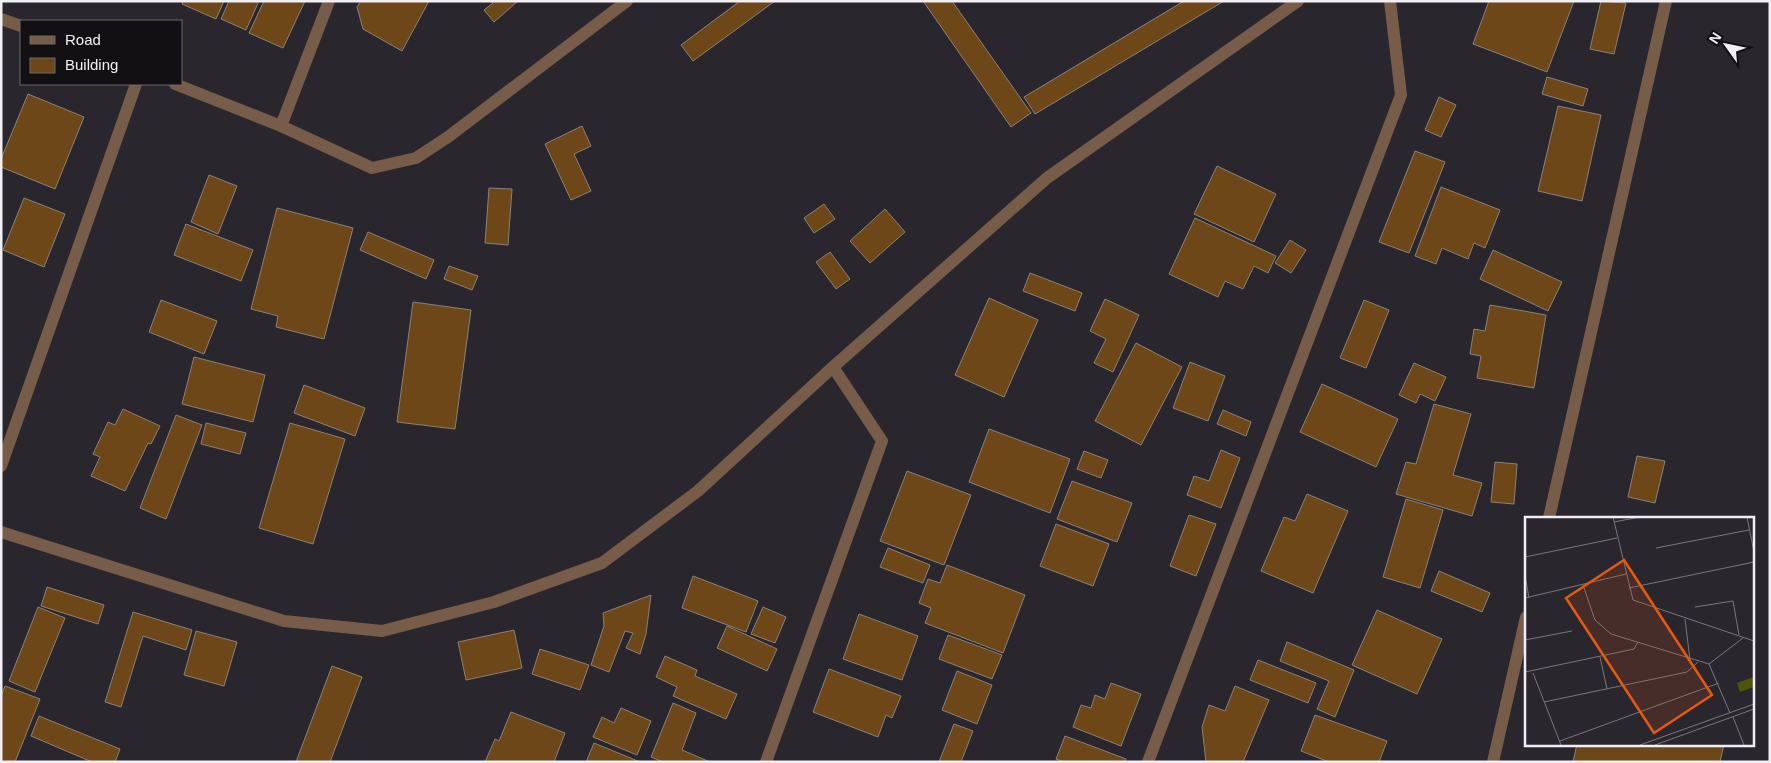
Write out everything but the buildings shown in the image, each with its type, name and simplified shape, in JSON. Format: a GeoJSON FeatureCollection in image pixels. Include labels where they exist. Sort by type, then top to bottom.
{"type":"FeatureCollection","features":[{"type":"Feature","properties":{"kind":"street"},"geometry":{"type":"LineString","coordinates":[[281,126],[329,1]]}},
{"type":"Feature","properties":{"kind":"street"},"geometry":{"type":"LineString","coordinates":[[178,85],[281,126],[372,168],[416,158],[448,137],[627,1]]}},
{"type":"Feature","properties":{"kind":"street"},"geometry":{"type":"LineString","coordinates":[[1,532],[284,621],[382,631],[494,602],[602,563],[698,491],[833,367],[1048,178],[1298,1]]}},
{"type":"Feature","properties":{"kind":"street"},"geometry":{"type":"LineString","coordinates":[[1148,762],[1401,95],[1390,1]]}},
{"type":"Feature","properties":{"kind":"street"},"geometry":{"type":"LineString","coordinates":[[1549,517],[1666,1]]}},
{"type":"Feature","properties":{"kind":"street"},"geometry":{"type":"LineString","coordinates":[[1,19],[20,26]]}},
{"type":"Feature","properties":{"kind":"street"},"geometry":{"type":"LineString","coordinates":[[1,466],[136,85]]}},
{"type":"Feature","properties":{"kind":"street"},"geometry":{"type":"LineString","coordinates":[[766,762],[882,441],[833,367]]}},
{"type":"Feature","properties":{"kind":"street"},"geometry":{"type":"LineString","coordinates":[[1493,762],[1525,621]]}}]}
